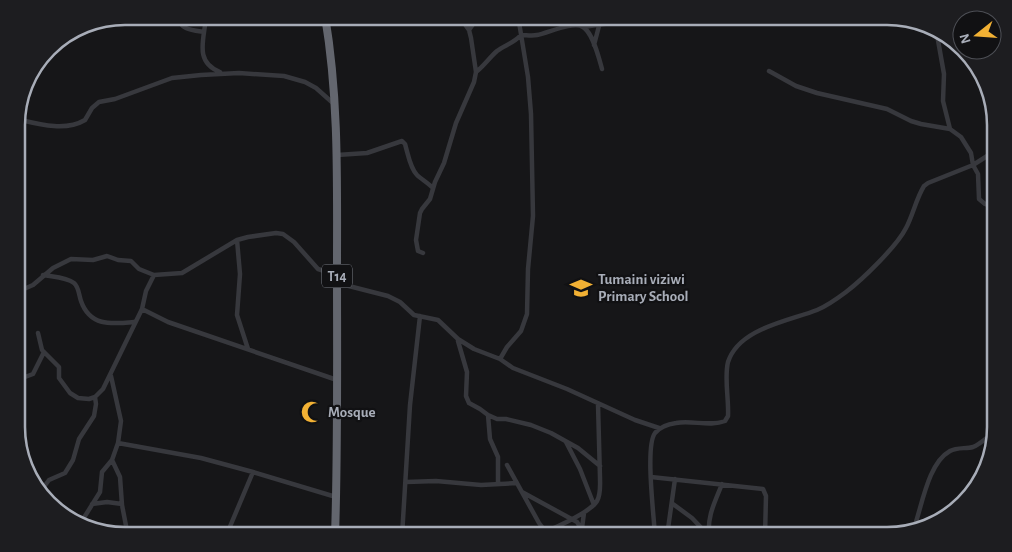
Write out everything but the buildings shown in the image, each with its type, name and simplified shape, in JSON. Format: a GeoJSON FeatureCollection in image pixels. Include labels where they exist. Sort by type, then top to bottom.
{"type":"FeatureCollection","features":[{"type":"Feature","properties":{"kind":"highway","name":"T14"},"geometry":{"type":"LineString","coordinates":[[326,25],[331,52],[337,155],[335,527]]}},
{"type":"Feature","properties":{"kind":"street"},"geometry":{"type":"LineString","coordinates":[[180,25],[184,28],[204,32]]}},
{"type":"Feature","properties":{"kind":"street"},"geometry":{"type":"LineString","coordinates":[[205,25],[202,46],[204,58],[212,68],[224,73]]}},
{"type":"Feature","properties":{"kind":"street"},"geometry":{"type":"LineString","coordinates":[[423,253],[418,251],[416,244],[419,218],[422,209],[430,199],[444,163],[456,123],[472,88],[476,72],[469,30],[466,25]]}},
{"type":"Feature","properties":{"kind":"street"},"geometry":{"type":"LineString","coordinates":[[469,30],[472,25]]}},
{"type":"Feature","properties":{"kind":"street"},"geometry":{"type":"LineString","coordinates":[[500,359],[519,335],[524,325],[533,216],[528,76],[519,25]]}},
{"type":"Feature","properties":{"kind":"street"},"geometry":{"type":"LineString","coordinates":[[521,35],[536,35],[573,25],[583,27],[604,25]]}},
{"type":"Feature","properties":{"kind":"street"},"geometry":{"type":"LineString","coordinates":[[594,45],[600,26]]}},
{"type":"Feature","properties":{"kind":"street"},"geometry":{"type":"LineString","coordinates":[[583,27],[587,30],[594,45],[602,69]]}},
{"type":"Feature","properties":{"kind":"street"},"geometry":{"type":"LineString","coordinates":[[476,72],[498,50],[516,41],[521,35]]}},
{"type":"Feature","properties":{"kind":"street"},"geometry":{"type":"LineString","coordinates":[[938,39],[944,74],[942,83],[943,101],[950,129]]}},
{"type":"Feature","properties":{"kind":"street"},"geometry":{"type":"LineString","coordinates":[[769,71],[796,86],[817,93],[879,107],[921,124],[950,129],[956,132],[971,153],[978,174],[979,199],[987,205]]}},
{"type":"Feature","properties":{"kind":"street"},"geometry":{"type":"LineString","coordinates":[[25,121],[47,126],[74,124],[85,120],[92,108],[99,102],[115,99],[172,78],[224,73],[276,75],[294,79],[316,88],[334,104]]}},
{"type":"Feature","properties":{"kind":"street"},"geometry":{"type":"LineString","coordinates":[[337,155],[367,153],[402,140],[413,170],[418,177],[433,188]]}},
{"type":"Feature","properties":{"kind":"street"},"geometry":{"type":"LineString","coordinates":[[654,527],[651,477],[654,434],[660,428],[677,422],[711,423],[725,421],[728,416],[728,362],[737,347],[747,338],[768,327],[818,309],[844,293],[899,240],[909,223],[924,186],[974,165],[987,157]]}},
{"type":"Feature","properties":{"kind":"street"},"geometry":{"type":"LineString","coordinates":[[25,288],[33,285],[43,275],[68,260],[93,260],[107,256],[118,260],[131,261],[139,269],[154,275],[182,273],[237,240],[248,236],[270,233],[283,234],[294,242],[318,269],[337,279],[388,296],[400,302],[414,315],[438,320],[458,339],[474,349],[500,359],[513,368],[567,389],[635,420],[660,428]]}},
{"type":"Feature","properties":{"kind":"street"},"geometry":{"type":"LineString","coordinates":[[237,240],[240,274],[236,315],[248,349]]}},
{"type":"Feature","properties":{"kind":"street"},"geometry":{"type":"LineString","coordinates":[[43,275],[66,279],[76,284],[86,312],[96,321],[120,324],[134,322]]}},
{"type":"Feature","properties":{"kind":"street"},"geometry":{"type":"LineString","coordinates":[[38,333],[40,346],[59,367],[59,378],[70,393],[82,399],[95,397],[103,389],[110,376],[134,322],[142,309],[146,291],[154,275]]}},
{"type":"Feature","properties":{"kind":"street"},"geometry":{"type":"LineString","coordinates":[[142,309],[168,322],[337,380]]}},
{"type":"Feature","properties":{"kind":"street"},"geometry":{"type":"LineString","coordinates":[[403,527],[410,405],[420,316]]}},
{"type":"Feature","properties":{"kind":"street"},"geometry":{"type":"LineString","coordinates":[[458,339],[466,372],[466,396],[469,403],[497,419],[506,419],[531,425],[583,451],[600,466]]}},
{"type":"Feature","properties":{"kind":"street"},"geometry":{"type":"LineString","coordinates":[[25,377],[33,374],[44,352]]}},
{"type":"Feature","properties":{"kind":"street"},"geometry":{"type":"LineString","coordinates":[[84,518],[100,492],[102,472],[112,460],[118,443],[121,421],[110,376]]}},
{"type":"Feature","properties":{"kind":"street"},"geometry":{"type":"LineString","coordinates":[[45,486],[49,480],[65,473],[73,460],[79,439],[94,416],[95,397]]}},
{"type":"Feature","properties":{"kind":"street"},"geometry":{"type":"LineString","coordinates":[[558,527],[584,513],[594,505],[599,497],[598,404]]}},
{"type":"Feature","properties":{"kind":"street"},"geometry":{"type":"LineString","coordinates":[[488,415],[490,439],[498,457],[498,484]]}},
{"type":"Feature","properties":{"kind":"street"},"geometry":{"type":"LineString","coordinates":[[916,523],[929,480],[936,465],[951,450],[970,448],[986,438]]}},
{"type":"Feature","properties":{"kind":"street"},"geometry":{"type":"LineString","coordinates":[[566,442],[580,469],[594,505]]}},
{"type":"Feature","properties":{"kind":"street"},"geometry":{"type":"LineString","coordinates":[[118,443],[201,458],[336,497]]}},
{"type":"Feature","properties":{"kind":"street"},"geometry":{"type":"LineString","coordinates":[[112,460],[120,477],[126,527]]}},
{"type":"Feature","properties":{"kind":"street"},"geometry":{"type":"LineString","coordinates":[[507,465],[543,527]]}},
{"type":"Feature","properties":{"kind":"street"},"geometry":{"type":"LineString","coordinates":[[230,527],[253,472]]}},
{"type":"Feature","properties":{"kind":"street"},"geometry":{"type":"LineString","coordinates":[[651,477],[764,489],[766,496],[765,527]]}},
{"type":"Feature","properties":{"kind":"street"},"geometry":{"type":"LineString","coordinates":[[669,527],[675,479]]}},
{"type":"Feature","properties":{"kind":"street"},"geometry":{"type":"LineString","coordinates":[[406,482],[436,481],[474,484],[517,484]]}},
{"type":"Feature","properties":{"kind":"street"},"geometry":{"type":"LineString","coordinates":[[709,527],[711,509],[722,484]]}},
{"type":"Feature","properties":{"kind":"street"},"geometry":{"type":"LineString","coordinates":[[521,491],[571,519],[580,527]]}},
{"type":"Feature","properties":{"kind":"street"},"geometry":{"type":"LineString","coordinates":[[92,504],[107,502],[122,504]]}},
{"type":"Feature","properties":{"kind":"street"},"geometry":{"type":"LineString","coordinates":[[673,504],[700,527]]}},
{"type":"Feature","properties":{"kind":"street"},"geometry":{"type":"LineString","coordinates":[[582,527],[584,513]]}},
{"type":"Feature","properties":{"kind":"place","name":"Tumaini viziwi Primary School"},"geometry":{"type":"Point","coordinates":[581,288]}},
{"type":"Feature","properties":{"kind":"place","name":"Mosque"},"geometry":{"type":"Point","coordinates":[312,412]}}]}
